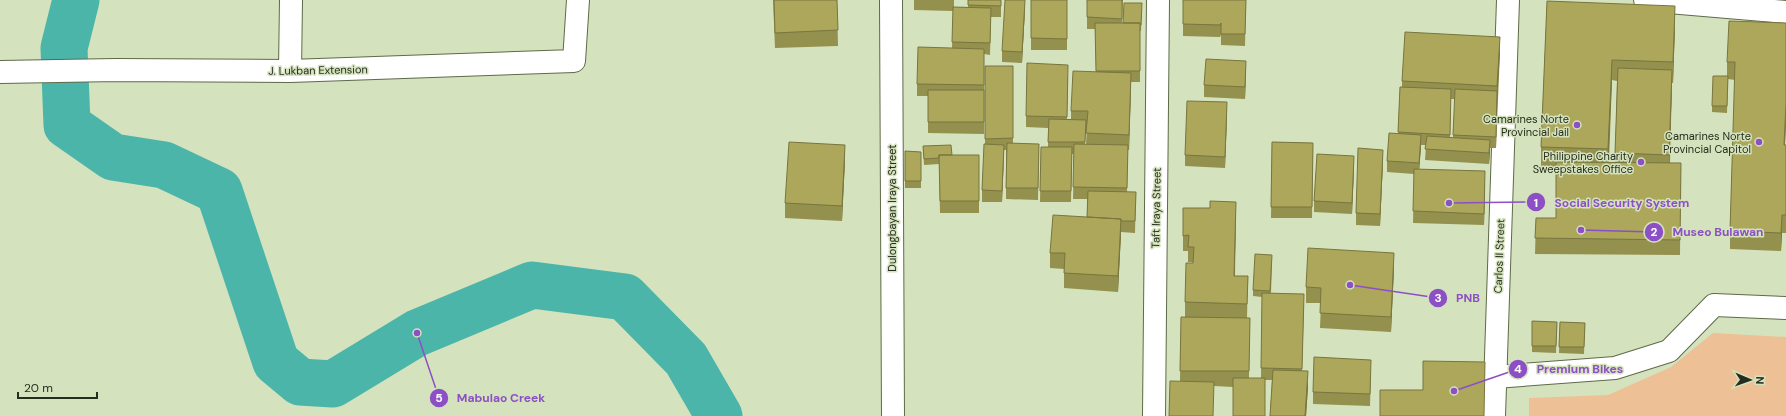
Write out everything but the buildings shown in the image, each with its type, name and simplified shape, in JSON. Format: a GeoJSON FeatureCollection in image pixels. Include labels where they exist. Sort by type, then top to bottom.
{"type":"FeatureCollection","features":[{"type":"Feature","properties":{"kind":"street"},"geometry":{"type":"LineString","coordinates":[[290,71],[291,0]]}},
{"type":"Feature","properties":{"kind":"street","name":"J. Lukban Extension"},"geometry":{"type":"LineString","coordinates":[[0,72],[116,70],[290,71],[574,61],[578,0]]}},
{"type":"Feature","properties":{"kind":"street","name":"Dulongbayan Iraya Street"},"geometry":{"type":"LineString","coordinates":[[891,0],[893,416]]}},
{"type":"Feature","properties":{"kind":"street","name":"Taft Iraya Street"},"geometry":{"type":"LineString","coordinates":[[1154,416],[1158,0]]}},
{"type":"Feature","properties":{"kind":"street","name":"Carlos II Street"},"geometry":{"type":"LineString","coordinates":[[1494,416],[1508,0]]}},
{"type":"Feature","properties":{"kind":"street"},"geometry":{"type":"LineString","coordinates":[[1646,0],[1748,4],[1786,12]]}},
{"type":"Feature","properties":{"kind":"street"},"geometry":{"type":"LineString","coordinates":[[1495,377],[1615,368],[1669,351],[1714,305],[1786,308]]}},
{"type":"Feature","properties":{"kind":"shaded area"},"geometry":{"type":"Polygon","coordinates":[[[1713,333],[1786,337],[1786,416],[1529,416],[1529,398],[1608,395],[1671,367],[1713,333]]]}},
{"type":"Feature","properties":{"kind":"waterway"},"geometry":{"type":"LineString","coordinates":[[76,0],[64,48],[67,125],[113,157],[164,165],[219,191],[276,362],[300,382],[333,384],[417,333],[532,285],[625,297],[686,359],[719,416]]}},
{"type":"Feature","properties":{"kind":"place","name":"Camarines Norte Provincial Jail"},"geometry":{"type":"Point","coordinates":[1577,125]}},
{"type":"Feature","properties":{"kind":"place","name":"Camarines Norte Provincial Capitol"},"geometry":{"type":"Point","coordinates":[1759,142]}},
{"type":"Feature","properties":{"kind":"place","name":"Philippine Charity Sweepstakes Office"},"geometry":{"type":"Point","coordinates":[1641,162]}},
{"type":"Feature","properties":{"kind":"place","name":"Social Security System"},"geometry":{"type":"Point","coordinates":[1449,203]}},
{"type":"Feature","properties":{"kind":"place","name":"Museo Bulawan"},"geometry":{"type":"Point","coordinates":[1581,230]}},
{"type":"Feature","properties":{"kind":"place","name":"PNB"},"geometry":{"type":"Point","coordinates":[1350,285]}},
{"type":"Feature","properties":{"kind":"place","name":"Mabulao Creek"},"geometry":{"type":"Point","coordinates":[417,333]}},
{"type":"Feature","properties":{"kind":"place","name":"Premium Bikes"},"geometry":{"type":"Point","coordinates":[1454,391]}}]}
